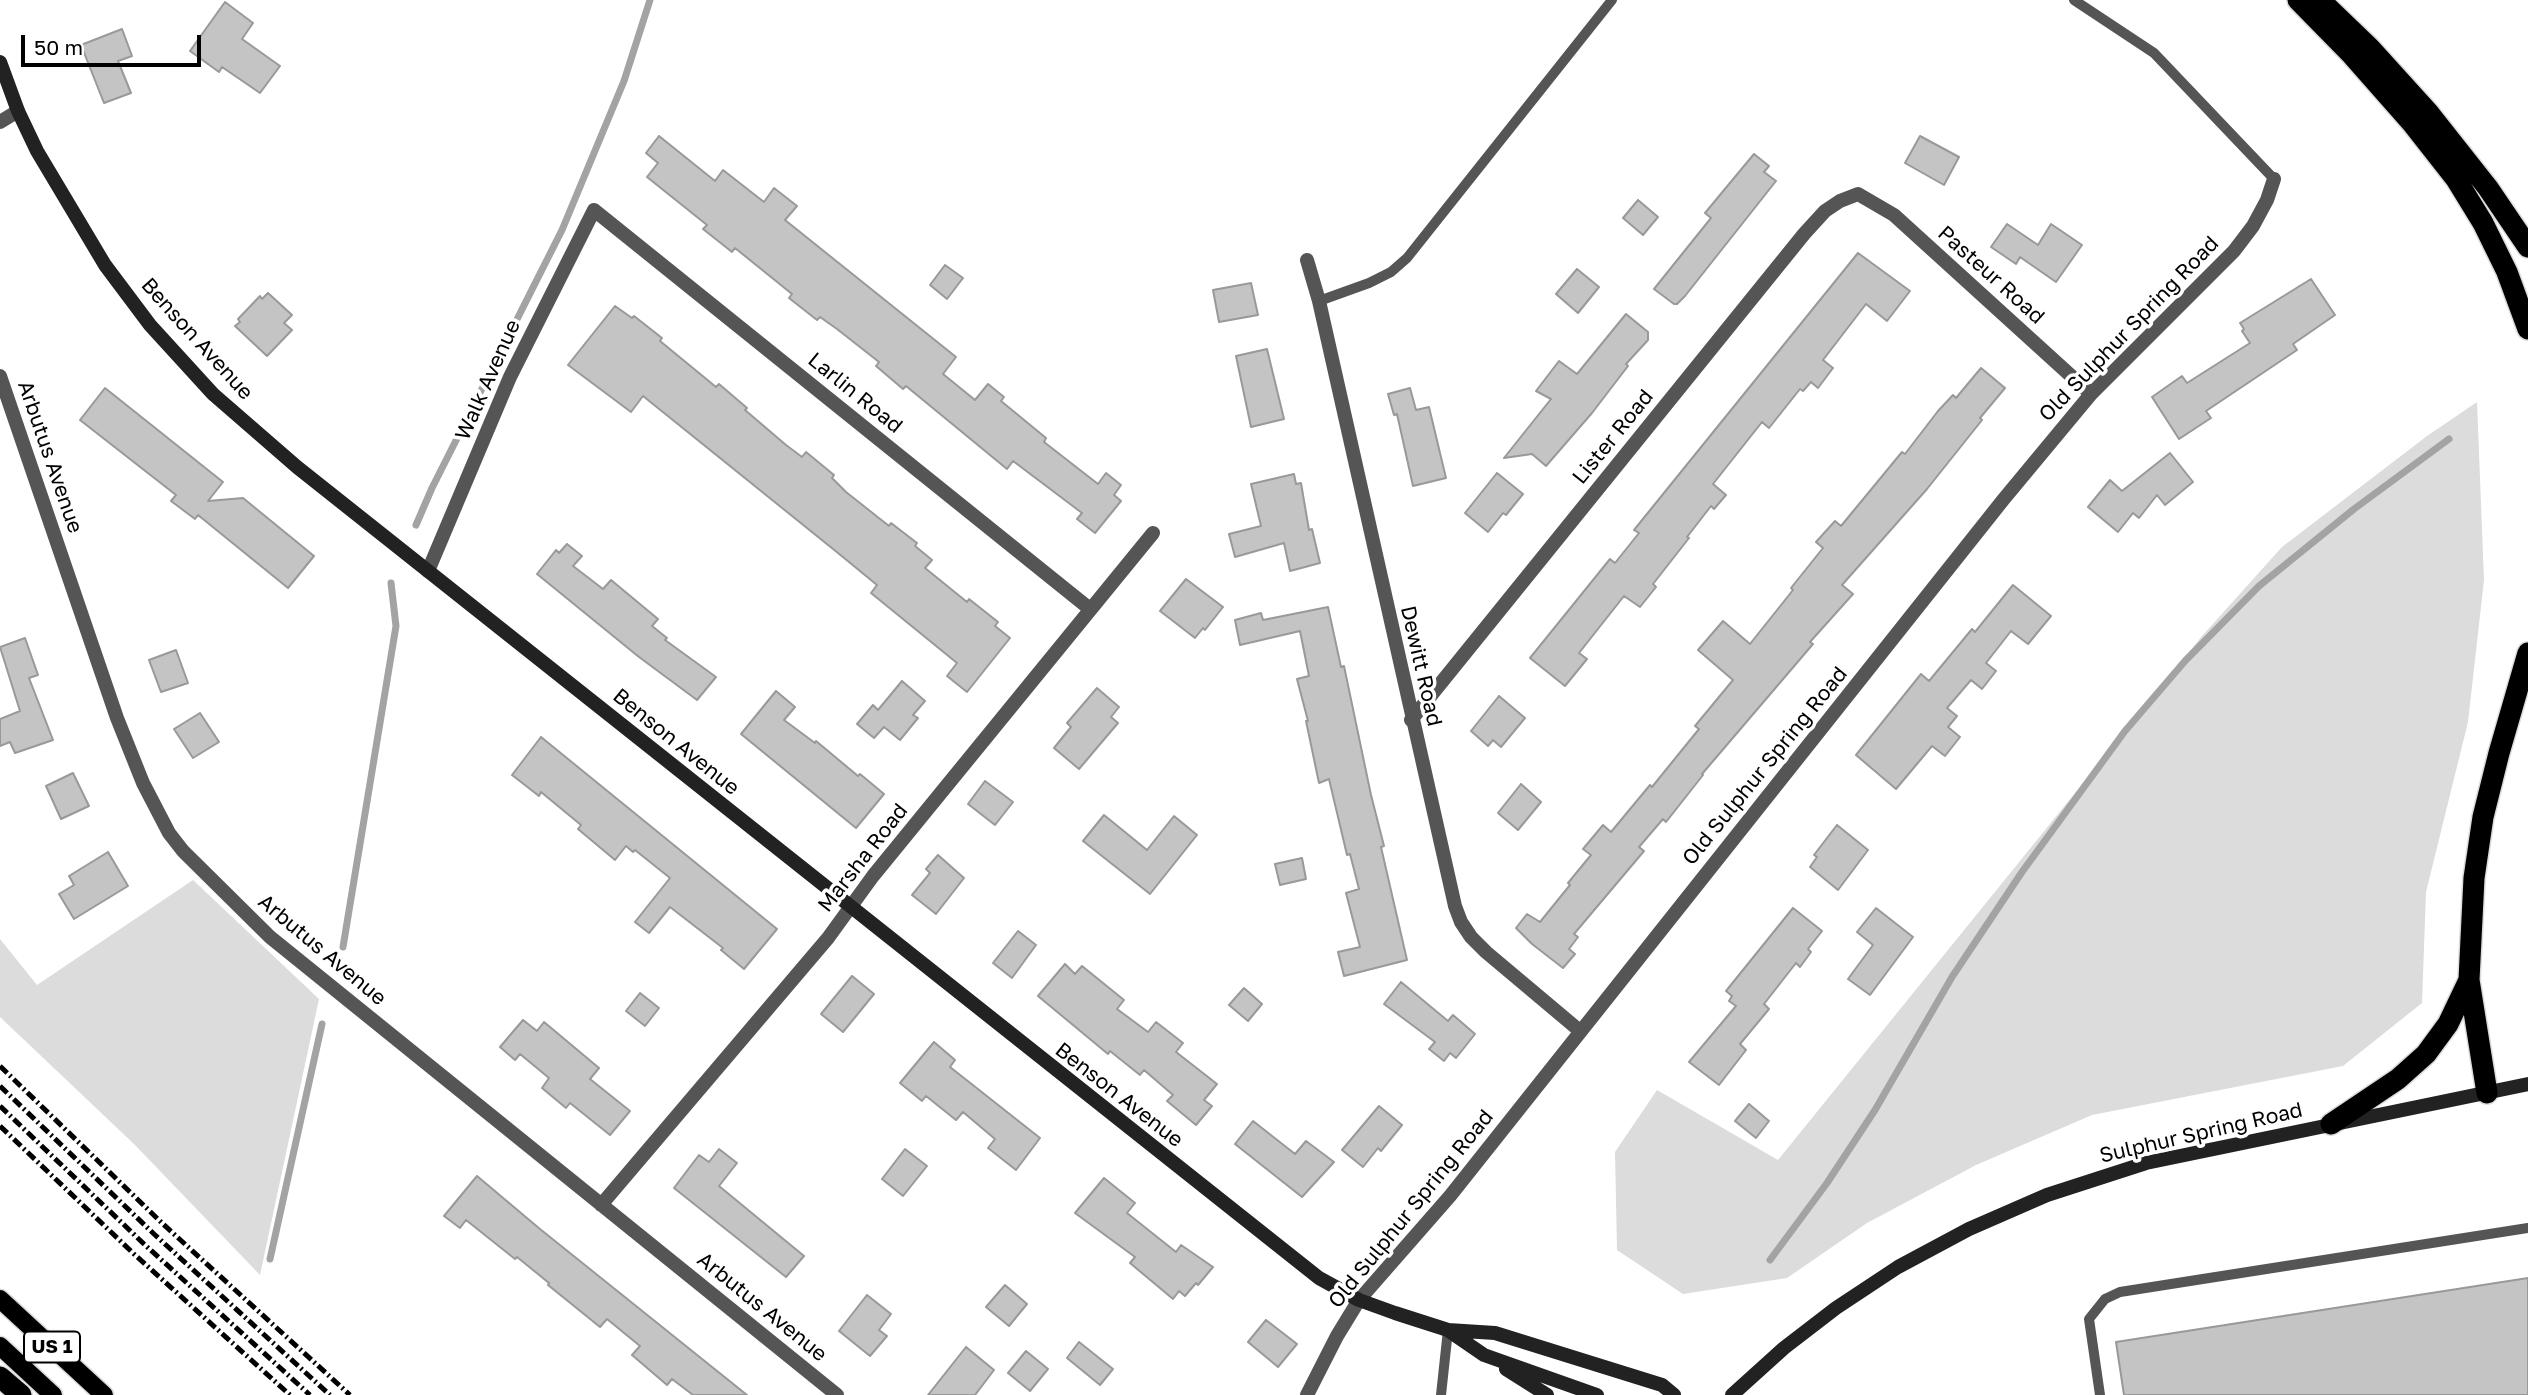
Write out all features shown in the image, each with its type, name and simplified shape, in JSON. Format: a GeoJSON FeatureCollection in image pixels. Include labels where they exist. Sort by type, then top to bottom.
{"type":"FeatureCollection","features":[{"type":"Feature","properties":{"kind":"highway"},"geometry":{"type":"LineString","coordinates":[[2298,0],[2412,122],[2456,179],[2483,223],[2507,272],[2528,329]]}},
{"type":"Feature","properties":{"kind":"highway"},"geometry":{"type":"LineString","coordinates":[[2320,0],[2370,48],[2428,112],[2488,188],[2528,247]]}},
{"type":"Feature","properties":{"kind":"highway"},"geometry":{"type":"LineString","coordinates":[[2487,1093],[2469,980],[2474,878],[2483,817],[2528,653]]}},
{"type":"Feature","properties":{"kind":"highway"},"geometry":{"type":"LineString","coordinates":[[2331,1124],[2398,1079],[2426,1054],[2448,1024],[2469,980]]}},
{"type":"Feature","properties":{"kind":"highway"},"geometry":{"type":"LineString","coordinates":[[0,1377],[21,1395]]}},
{"type":"Feature","properties":{"kind":"main road","name":"US 1"},"geometry":{"type":"LineString","coordinates":[[0,1299],[104,1395]]}},
{"type":"Feature","properties":{"kind":"main road","name":"US 1"},"geometry":{"type":"LineString","coordinates":[[0,1346],[53,1395]]}},
{"type":"Feature","properties":{"kind":"street","name":"Benson Avenue"},"geometry":{"type":"LineString","coordinates":[[0,62],[18,111],[37,151],[105,265],[150,324],[213,394],[297,467],[850,908],[1319,1278],[1359,1300],[1448,1330],[1495,1333],[1662,1385],[1674,1395]]}},
{"type":"Feature","properties":{"kind":"street"},"geometry":{"type":"LineString","coordinates":[[0,122],[18,111]]}},
{"type":"Feature","properties":{"kind":"street","name":"Old Sulphur Spring Road"},"geometry":{"type":"LineString","coordinates":[[1307,1395],[1359,1300],[1450,1196],[2003,500],[2091,394],[2234,251],[2267,200],[2274,179]]}},
{"type":"Feature","properties":{"kind":"street","name":"Pasteur Road"},"geometry":{"type":"LineString","coordinates":[[1858,194],[1894,215],[2091,394]]}},
{"type":"Feature","properties":{"kind":"street","name":"Lister Road"},"geometry":{"type":"LineString","coordinates":[[1411,720],[1804,234],[1825,211],[1858,194]]}},
{"type":"Feature","properties":{"kind":"street","name":"Walk Avenue"},"geometry":{"type":"LineString","coordinates":[[428,571],[510,377],[594,210]]}},
{"type":"Feature","properties":{"kind":"street","name":"Larlin Road"},"geometry":{"type":"LineString","coordinates":[[594,210],[1090,609]]}},
{"type":"Feature","properties":{"kind":"street","name":"Dewitt Road"},"geometry":{"type":"LineString","coordinates":[[1307,260],[1319,301],[1411,720],[1455,906],[1471,937],[1580,1031]]}},
{"type":"Feature","properties":{"kind":"street","name":"Arbutus Avenue"},"geometry":{"type":"LineString","coordinates":[[0,376],[117,718],[143,783],[169,833],[204,873],[270,937],[837,1395]]}},
{"type":"Feature","properties":{"kind":"street","name":"Marsha Road"},"geometry":{"type":"LineString","coordinates":[[601,1205],[828,938],[1153,533]]}},
{"type":"Feature","properties":{"kind":"street","name":"Sulphur Spring Road"},"geometry":{"type":"LineString","coordinates":[[1732,1395],[1784,1348],[1836,1308],[1898,1267],[1969,1229],[2047,1195],[2146,1163],[2528,1084]]}},
{"type":"Feature","properties":{"kind":"street","name":"Benson Avenue"},"geometry":{"type":"LineString","coordinates":[[1448,1330],[1484,1355],[1597,1395]]}},
{"type":"Feature","properties":{"kind":"street"},"geometry":{"type":"LineString","coordinates":[[1484,1355],[1547,1395]]}},
{"type":"Feature","properties":{"kind":"lane"},"geometry":{"type":"LineString","coordinates":[[1319,301],[1369,283],[1391,272],[1407,258],[1612,0]]}},
{"type":"Feature","properties":{"kind":"lane"},"geometry":{"type":"LineString","coordinates":[[2074,0],[2154,53],[2274,179]]}},
{"type":"Feature","properties":{"kind":"lane"},"geometry":{"type":"LineString","coordinates":[[2100,1395],[2089,1319],[2105,1299],[2120,1292],[2528,1228]]}},
{"type":"Feature","properties":{"kind":"lane"},"geometry":{"type":"LineString","coordinates":[[1441,1395],[1448,1330]]}},
{"type":"Feature","properties":{"kind":"shaded area"},"geometry":{"type":"Polygon","coordinates":[[[2477,402],[2484,580],[2468,722],[2426,892],[2422,1003],[2343,1066],[2092,1115],[1976,1165],[1867,1223],[1787,1278],[1683,1294],[1617,1250],[1615,1152],[1657,1090],[1778,1160],[2202,636],[2282,547],[2427,436],[2477,402]]]}},
{"type":"Feature","properties":{"kind":"shaded area"},"geometry":{"type":"Polygon","coordinates":[[[193,880],[319,999],[260,1275],[134,1144],[0,1017],[0,939],[37,985],[193,880]]]}},
{"type":"Feature","properties":{"kind":"building"},"geometry":{"type":"Polygon","coordinates":[[[225,2],[253,23],[242,39],[280,66],[260,93],[222,67],[219,72],[190,51],[225,2]]]}},
{"type":"Feature","properties":{"kind":"building"},"geometry":{"type":"Polygon","coordinates":[[[122,29],[132,56],[118,61],[131,93],[104,103],[81,45],[122,29]]]}},
{"type":"Feature","properties":{"kind":"building"},"geometry":{"type":"Polygon","coordinates":[[[659,136],[715,181],[723,170],[764,202],[774,188],[797,206],[785,220],[956,357],[943,374],[975,400],[988,384],[1004,397],[1001,401],[1046,438],[1044,442],[1098,484],[1106,473],[1121,485],[1114,495],[1121,501],[1095,533],[1077,519],[1082,513],[1013,461],[1007,469],[906,386],[903,389],[876,366],[879,362],[837,329],[820,317],[817,320],[789,298],[792,294],[735,248],[732,252],[703,229],[707,225],[647,177],[658,163],[646,153],[659,136]]]}},
{"type":"Feature","properties":{"kind":"building"},"geometry":{"type":"Polygon","coordinates":[[[1920,136],[1959,157],[1944,185],[1905,163],[1920,136]]]}},
{"type":"Feature","properties":{"kind":"building"},"geometry":{"type":"Polygon","coordinates":[[[1754,154],[1769,166],[1764,172],[1776,181],[1685,296],[1674,304],[1654,289],[1711,218],[1705,213],[1754,154]]]}},
{"type":"Feature","properties":{"kind":"building"},"geometry":{"type":"Polygon","coordinates":[[[1638,200],[1658,217],[1643,235],[1623,218],[1638,200]]]}},
{"type":"Feature","properties":{"kind":"building"},"geometry":{"type":"Polygon","coordinates":[[[2007,224],[2038,245],[2051,224],[2082,245],[2056,282],[2020,257],[2016,264],[1991,247],[2007,224]]]}},
{"type":"Feature","properties":{"kind":"building"},"geometry":{"type":"Polygon","coordinates":[[[1858,253],[1910,291],[1887,321],[1866,304],[1823,360],[1833,368],[1818,388],[1811,382],[1803,391],[1800,389],[1769,428],[1762,422],[1713,484],[1726,495],[1714,509],[1711,506],[1687,537],[1689,538],[1653,584],[1656,587],[1640,607],[1624,596],[1579,653],[1587,659],[1565,686],[1530,658],[1610,559],[1615,563],[1639,533],[1634,530],[1858,253]]]}},
{"type":"Feature","properties":{"kind":"building"},"geometry":{"type":"Polygon","coordinates":[[[945,265],[963,278],[947,299],[930,285],[945,265]]]}},
{"type":"Feature","properties":{"kind":"building"},"geometry":{"type":"Polygon","coordinates":[[[1577,269],[1599,287],[1578,313],[1556,294],[1577,269]]]}},
{"type":"Feature","properties":{"kind":"building"},"geometry":{"type":"Polygon","coordinates":[[[2311,279],[2335,315],[2293,344],[2297,350],[2206,411],[2211,418],[2179,439],[2152,397],[2182,376],[2187,383],[2250,343],[2240,323],[2311,279]]]}},
{"type":"Feature","properties":{"kind":"building"},"geometry":{"type":"Polygon","coordinates":[[[1251,283],[1258,315],[1219,322],[1213,290],[1251,283]]]}},
{"type":"Feature","properties":{"kind":"building"},"geometry":{"type":"Polygon","coordinates":[[[268,293],[292,315],[284,323],[292,330],[267,356],[235,326],[240,322],[238,319],[260,296],[262,299],[268,293]]]}},
{"type":"Feature","properties":{"kind":"building"},"geometry":{"type":"Polygon","coordinates":[[[615,306],[632,318],[634,316],[662,338],[660,341],[716,387],[719,384],[786,445],[802,457],[806,452],[834,475],[832,478],[846,492],[889,526],[891,523],[917,543],[915,546],[932,560],[925,568],[967,602],[969,599],[998,622],[995,626],[1010,638],[967,692],[947,676],[957,663],[871,593],[877,585],[838,553],[643,396],[631,412],[568,365],[615,306]]]}},
{"type":"Feature","properties":{"kind":"building"},"geometry":{"type":"Polygon","coordinates":[[[1626,314],[1648,332],[1648,340],[1626,364],[1628,366],[1592,413],[1546,466],[1532,454],[1504,458],[1551,399],[1536,391],[1559,361],[1577,374],[1626,314]]]}},
{"type":"Feature","properties":{"kind":"building"},"geometry":{"type":"Polygon","coordinates":[[[1267,349],[1284,419],[1251,427],[1236,356],[1267,349]]]}},
{"type":"Feature","properties":{"kind":"building"},"geometry":{"type":"Polygon","coordinates":[[[1981,368],[2005,388],[1927,489],[1842,585],[1853,594],[1810,642],[1813,644],[1702,774],[1666,822],[1663,819],[1639,847],[1644,851],[1574,934],[1578,937],[1569,949],[1575,954],[1563,968],[1516,928],[1527,914],[1540,922],[1591,855],[1583,849],[1603,825],[1611,832],[1650,785],[1652,787],[1699,729],[1695,726],[1733,680],[1698,650],[1723,621],[1750,644],[1823,548],[1816,542],[1835,521],[1841,526],[1902,452],[1905,454],[1938,411],[1953,395],[1956,398],[1981,368]]]}},
{"type":"Feature","properties":{"kind":"building"},"geometry":{"type":"Polygon","coordinates":[[[105,388],[223,482],[208,501],[243,498],[314,556],[288,588],[198,515],[195,519],[171,501],[176,495],[80,420],[105,388]]]}},
{"type":"Feature","properties":{"kind":"building"},"geometry":{"type":"Polygon","coordinates":[[[1410,388],[1416,410],[1429,407],[1446,478],[1413,486],[1397,414],[1394,415],[1388,394],[1410,388]]]}},
{"type":"Feature","properties":{"kind":"building"},"geometry":{"type":"Polygon","coordinates":[[[2170,453],[2193,482],[2165,505],[2157,495],[2139,518],[2133,513],[2118,532],[2088,507],[2110,480],[2122,491],[2170,453]]]}},
{"type":"Feature","properties":{"kind":"building"},"geometry":{"type":"Polygon","coordinates":[[[1497,473],[1523,494],[1488,532],[1465,513],[1497,473]]]}},
{"type":"Feature","properties":{"kind":"building"},"geometry":{"type":"Polygon","coordinates":[[[1294,474],[1296,484],[1301,483],[1309,530],[1312,529],[1320,563],[1290,571],[1284,543],[1235,557],[1229,534],[1261,526],[1251,484],[1294,474]]]}},
{"type":"Feature","properties":{"kind":"building"},"geometry":{"type":"Polygon","coordinates":[[[567,544],[582,556],[573,566],[603,589],[611,580],[658,619],[652,626],[667,638],[665,640],[716,677],[697,700],[639,657],[537,574],[556,550],[559,553],[567,544]]]}},
{"type":"Feature","properties":{"kind":"building"},"geometry":{"type":"Polygon","coordinates":[[[1186,579],[1223,607],[1195,638],[1160,611],[1186,579]]]}},
{"type":"Feature","properties":{"kind":"building"},"geometry":{"type":"Polygon","coordinates":[[[2013,585],[2051,616],[2028,644],[2011,631],[1986,663],[1996,671],[1982,689],[1971,680],[1947,708],[1957,716],[1948,727],[1960,737],[1945,756],[1932,746],[1896,789],[1856,755],[1921,674],[1929,681],[1972,629],[1975,632],[2013,585]]]}},
{"type":"Feature","properties":{"kind":"building"},"geometry":{"type":"Polygon","coordinates":[[[1328,607],[1341,667],[1344,666],[1407,960],[1344,976],[1338,952],[1360,947],[1346,893],[1359,889],[1350,854],[1347,855],[1329,779],[1319,783],[1297,679],[1309,676],[1300,631],[1240,645],[1235,620],[1261,613],[1263,620],[1328,607]]]}},
{"type":"Feature","properties":{"kind":"building"},"geometry":{"type":"Polygon","coordinates":[[[25,638],[38,675],[29,678],[53,740],[15,753],[10,742],[0,746],[0,719],[20,711],[0,647],[25,638]]]}},
{"type":"Feature","properties":{"kind":"building"},"geometry":{"type":"Polygon","coordinates":[[[176,650],[188,683],[161,692],[149,660],[176,650]]]}},
{"type":"Feature","properties":{"kind":"building"},"geometry":{"type":"Polygon","coordinates":[[[902,681],[925,701],[913,715],[918,718],[900,740],[884,727],[874,738],[857,724],[873,705],[878,710],[902,681]]]}},
{"type":"Feature","properties":{"kind":"building"},"geometry":{"type":"Polygon","coordinates":[[[1097,688],[1119,707],[1111,717],[1118,723],[1079,769],[1054,748],[1071,727],[1067,723],[1097,688]]]}},
{"type":"Feature","properties":{"kind":"building"},"geometry":{"type":"Polygon","coordinates":[[[776,691],[795,707],[784,720],[815,743],[816,741],[884,794],[856,828],[741,734],[776,691]]]}},
{"type":"Feature","properties":{"kind":"building"},"geometry":{"type":"Polygon","coordinates":[[[1499,696],[1525,718],[1501,747],[1493,740],[1488,746],[1471,731],[1499,696]]]}},
{"type":"Feature","properties":{"kind":"building"},"geometry":{"type":"Polygon","coordinates":[[[200,713],[219,742],[193,758],[174,729],[200,713]]]}},
{"type":"Feature","properties":{"kind":"building"},"geometry":{"type":"Polygon","coordinates":[[[541,737],[777,929],[744,969],[721,950],[723,948],[670,907],[649,933],[635,922],[670,878],[626,846],[615,860],[578,829],[581,825],[541,792],[539,796],[512,775],[541,737]]]}},
{"type":"Feature","properties":{"kind":"building"},"geometry":{"type":"Polygon","coordinates":[[[73,773],[89,806],[61,819],[46,786],[73,773]]]}},
{"type":"Feature","properties":{"kind":"building"},"geometry":{"type":"Polygon","coordinates":[[[985,781],[1013,802],[995,825],[968,804],[985,781]]]}},
{"type":"Feature","properties":{"kind":"building"},"geometry":{"type":"Polygon","coordinates":[[[1521,784],[1541,802],[1518,830],[1498,813],[1521,784]]]}},
{"type":"Feature","properties":{"kind":"building"},"geometry":{"type":"Polygon","coordinates":[[[1104,815],[1147,850],[1174,816],[1197,835],[1150,894],[1083,841],[1104,815]]]}},
{"type":"Feature","properties":{"kind":"building"},"geometry":{"type":"Polygon","coordinates":[[[1837,825],[1868,850],[1838,890],[1810,867],[1817,857],[1814,855],[1837,825]]]}},
{"type":"Feature","properties":{"kind":"building"},"geometry":{"type":"Polygon","coordinates":[[[108,852],[128,886],[74,919],[59,894],[74,885],[69,876],[108,852]]]}},
{"type":"Feature","properties":{"kind":"building"},"geometry":{"type":"Polygon","coordinates":[[[938,855],[964,878],[936,914],[912,895],[930,873],[926,869],[938,855]]]}},
{"type":"Feature","properties":{"kind":"building"},"geometry":{"type":"Polygon","coordinates":[[[1302,858],[1306,879],[1280,885],[1275,864],[1302,858]]]}},
{"type":"Feature","properties":{"kind":"building"},"geometry":{"type":"Polygon","coordinates":[[[1793,908],[1822,931],[1808,949],[1811,952],[1800,967],[1796,963],[1764,1004],[1769,1009],[1740,1044],[1746,1050],[1719,1085],[1689,1062],[1736,1006],[1729,1001],[1732,996],[1726,991],[1793,908]]]}},
{"type":"Feature","properties":{"kind":"building"},"geometry":{"type":"Polygon","coordinates":[[[1876,908],[1913,937],[1870,995],[1848,979],[1873,945],[1857,932],[1876,908]]]}},
{"type":"Feature","properties":{"kind":"building"},"geometry":{"type":"Polygon","coordinates":[[[1018,931],[1036,945],[1012,978],[993,963],[1018,931]]]}},
{"type":"Feature","properties":{"kind":"building"},"geometry":{"type":"Polygon","coordinates":[[[1065,964],[1075,974],[1082,966],[1124,1000],[1117,1009],[1148,1032],[1156,1022],[1183,1043],[1176,1052],[1217,1084],[1204,1100],[1212,1106],[1196,1125],[1167,1101],[1173,1095],[1144,1070],[1140,1075],[1110,1051],[1108,1054],[1038,996],[1065,964]]]}},
{"type":"Feature","properties":{"kind":"building"},"geometry":{"type":"Polygon","coordinates":[[[852,976],[874,994],[843,1032],[821,1014],[852,976]]]}},
{"type":"Feature","properties":{"kind":"building"},"geometry":{"type":"Polygon","coordinates":[[[1401,982],[1448,1021],[1453,1015],[1475,1034],[1456,1058],[1450,1053],[1444,1061],[1429,1049],[1435,1042],[1384,1004],[1401,982]]]}},
{"type":"Feature","properties":{"kind":"building"},"geometry":{"type":"Polygon","coordinates":[[[1244,988],[1262,1004],[1248,1021],[1229,1005],[1244,988]]]}},
{"type":"Feature","properties":{"kind":"building"},"geometry":{"type":"Polygon","coordinates":[[[640,993],[659,1008],[645,1026],[626,1011],[640,993]]]}},
{"type":"Feature","properties":{"kind":"building"},"geometry":{"type":"Polygon","coordinates":[[[523,1020],[537,1031],[544,1022],[599,1068],[590,1079],[630,1111],[610,1135],[570,1103],[566,1108],[542,1088],[549,1078],[520,1054],[515,1060],[500,1047],[523,1020]]]}},
{"type":"Feature","properties":{"kind":"building"},"geometry":{"type":"Polygon","coordinates":[[[934,1042],[955,1060],[950,1067],[1040,1138],[1016,1170],[988,1148],[995,1139],[963,1112],[956,1120],[926,1096],[922,1101],[900,1083],[934,1042]]]}},
{"type":"Feature","properties":{"kind":"building"},"geometry":{"type":"Polygon","coordinates":[[[1749,1104],[1769,1121],[1756,1138],[1735,1121],[1749,1104]]]}},
{"type":"Feature","properties":{"kind":"building"},"geometry":{"type":"Polygon","coordinates":[[[1379,1106],[1402,1125],[1381,1151],[1378,1148],[1363,1167],[1342,1150],[1379,1106]]]}},
{"type":"Feature","properties":{"kind":"building"},"geometry":{"type":"Polygon","coordinates":[[[1253,1121],[1295,1154],[1306,1141],[1334,1162],[1302,1197],[1235,1144],[1253,1121]]]}},
{"type":"Feature","properties":{"kind":"building"},"geometry":{"type":"Polygon","coordinates":[[[719,1149],[737,1163],[719,1186],[804,1256],[786,1277],[674,1188],[699,1155],[709,1162],[719,1149]]]}},
{"type":"Feature","properties":{"kind":"building"},"geometry":{"type":"Polygon","coordinates":[[[905,1149],[927,1166],[903,1196],[882,1179],[905,1149]]]}},
{"type":"Feature","properties":{"kind":"building"},"geometry":{"type":"Polygon","coordinates":[[[477,1176],[747,1395],[693,1395],[672,1379],[667,1385],[632,1355],[640,1346],[607,1319],[600,1327],[517,1257],[515,1259],[466,1220],[460,1228],[444,1216],[477,1176]]]}},
{"type":"Feature","properties":{"kind":"building"},"geometry":{"type":"Polygon","coordinates":[[[1104,1178],[1135,1203],[1127,1213],[1176,1252],[1181,1245],[1213,1267],[1185,1296],[1179,1291],[1173,1299],[1130,1263],[1135,1257],[1075,1213],[1104,1178]]]}},
{"type":"Feature","properties":{"kind":"building"},"geometry":{"type":"Polygon","coordinates":[[[2528,1278],[2528,1395],[2124,1395],[2116,1342],[2528,1278]]]}},
{"type":"Feature","properties":{"kind":"building"},"geometry":{"type":"Polygon","coordinates":[[[1005,1285],[1027,1304],[1009,1326],[986,1307],[1005,1285]]]}},
{"type":"Feature","properties":{"kind":"building"},"geometry":{"type":"Polygon","coordinates":[[[867,1295],[891,1314],[879,1330],[887,1336],[870,1356],[839,1331],[867,1295]]]}},
{"type":"Feature","properties":{"kind":"building"},"geometry":{"type":"Polygon","coordinates":[[[1266,1320],[1297,1344],[1278,1367],[1248,1342],[1266,1320]]]}},
{"type":"Feature","properties":{"kind":"building"},"geometry":{"type":"Polygon","coordinates":[[[1079,1342],[1113,1369],[1100,1385],[1067,1358],[1079,1342]]]}},
{"type":"Feature","properties":{"kind":"building"},"geometry":{"type":"Polygon","coordinates":[[[966,1347],[994,1370],[975,1395],[928,1395],[966,1347]]]}},
{"type":"Feature","properties":{"kind":"building"},"geometry":{"type":"Polygon","coordinates":[[[1026,1351],[1048,1369],[1030,1391],[1008,1373],[1026,1351]]]}},
{"type":"Feature","properties":{"kind":"waterway"},"geometry":{"type":"LineString","coordinates":[[416,525],[562,230],[624,81],[650,0]]}},
{"type":"Feature","properties":{"kind":"waterway"},"geometry":{"type":"LineString","coordinates":[[1770,1260],[1827,1183],[1875,1110],[1952,977],[2022,872],[2125,731],[2185,661],[2259,586],[2354,509],[2449,439]]}},
{"type":"Feature","properties":{"kind":"waterway"},"geometry":{"type":"LineString","coordinates":[[343,947],[396,626],[391,583]]}},
{"type":"Feature","properties":{"kind":"waterway"},"geometry":{"type":"LineString","coordinates":[[270,1259],[322,1024]]}},
{"type":"Feature","properties":{"kind":"railway"},"geometry":{"type":"LineString","coordinates":[[0,1066],[163,1224],[350,1395]]}},
{"type":"Feature","properties":{"kind":"railway"},"geometry":{"type":"LineString","coordinates":[[0,1086],[154,1234],[330,1395]]}},
{"type":"Feature","properties":{"kind":"railway"},"geometry":{"type":"LineString","coordinates":[[0,1106],[144,1244],[310,1395]]}},
{"type":"Feature","properties":{"kind":"railway"},"geometry":{"type":"LineString","coordinates":[[0,1126],[134,1254],[290,1395]]}}]}
